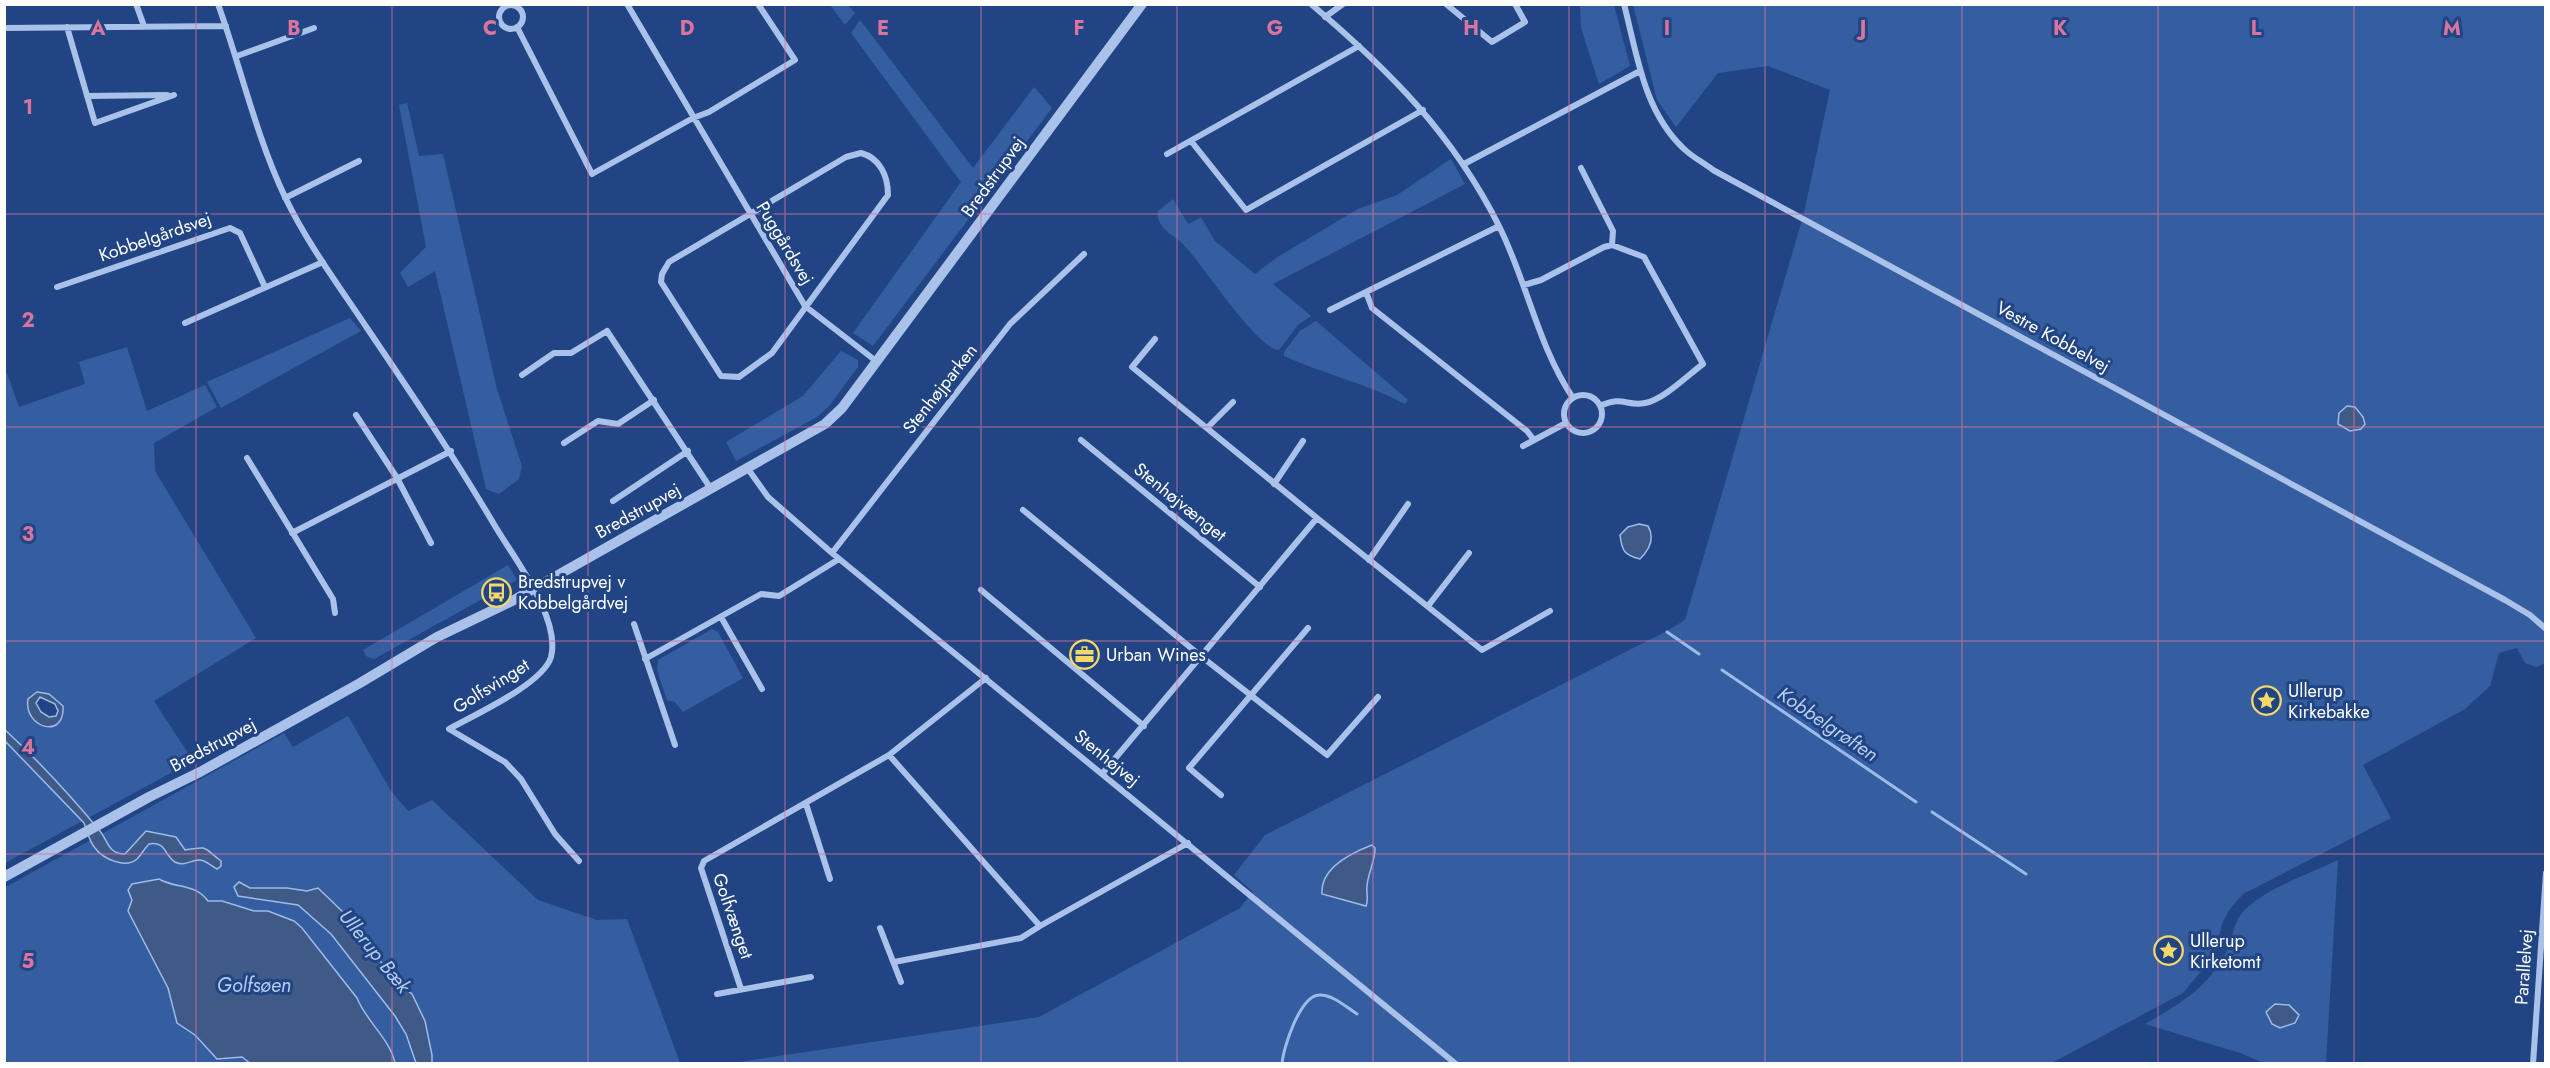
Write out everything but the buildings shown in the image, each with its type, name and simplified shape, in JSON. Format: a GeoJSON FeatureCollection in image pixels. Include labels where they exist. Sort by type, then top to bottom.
{"type":"FeatureCollection","features":[{"type":"Feature","properties":{"kind":"street"},"geometry":{"type":"LineString","coordinates":[[136,4],[144,26]]}},
{"type":"Feature","properties":{"kind":"street"},"geometry":{"type":"LineString","coordinates":[[218,4],[267,153],[285,198],[323,262],[451,451],[533,589]]}},
{"type":"Feature","properties":{"kind":"street","name":"Puggårdsvej"},"geometry":{"type":"LineString","coordinates":[[627,4],[805,306],[876,362]]}},
{"type":"Feature","properties":{"kind":"street"},"geometry":{"type":"LineString","coordinates":[[518,27],[592,174],[693,118],[709,112],[795,60],[758,4]]}},
{"type":"Feature","properties":{"kind":"street","name":"Bredstrupvej"},"geometry":{"type":"LineString","coordinates":[[4,877],[360,683],[430,641],[533,589],[813,432],[835,416],[1143,4]]}},
{"type":"Feature","properties":{"kind":"street"},"geometry":{"type":"LineString","coordinates":[[1311,4],[1399,83],[1464,164],[1498,226],[1524,285],[1551,362],[1573,398]]}},
{"type":"Feature","properties":{"kind":"street"},"geometry":{"type":"LineString","coordinates":[[1325,17],[1342,4]]}},
{"type":"Feature","properties":{"kind":"street"},"geometry":{"type":"LineString","coordinates":[[1446,4],[1492,42],[1525,22],[1515,4]]}},
{"type":"Feature","properties":{"kind":"street","name":"Vestre Kobbelvej"},"geometry":{"type":"LineString","coordinates":[[1624,4],[1652,105],[1666,129],[1684,149],[1713,170],[2496,595],[2530,615],[2546,629]]}},
{"type":"Feature","properties":{"kind":"street"},"geometry":{"type":"LineString","coordinates":[[513,5],[522,11],[523,20],[518,27],[509,29],[501,23],[500,14],[504,7],[513,5]]}},
{"type":"Feature","properties":{"kind":"street"},"geometry":{"type":"LineString","coordinates":[[4,28],[226,26]]}},
{"type":"Feature","properties":{"kind":"street"},"geometry":{"type":"LineString","coordinates":[[67,27],[87,96],[95,123],[174,95],[87,96]]}},
{"type":"Feature","properties":{"kind":"street"},"geometry":{"type":"LineString","coordinates":[[237,57],[314,28]]}},
{"type":"Feature","properties":{"kind":"street"},"geometry":{"type":"LineString","coordinates":[[1167,154],[1359,46]]}},
{"type":"Feature","properties":{"kind":"street"},"geometry":{"type":"LineString","coordinates":[[1464,164],[1641,71]]}},
{"type":"Feature","properties":{"kind":"street"},"geometry":{"type":"LineString","coordinates":[[1191,141],[1246,210],[1422,110]]}},
{"type":"Feature","properties":{"kind":"street"},"geometry":{"type":"LineString","coordinates":[[861,153],[868,155],[880,165],[888,182],[888,195],[805,306],[772,353],[762,362],[739,377],[721,376],[661,282],[662,274],[669,262],[846,157],[861,153]]}},
{"type":"Feature","properties":{"kind":"street"},"geometry":{"type":"LineString","coordinates":[[285,198],[359,161]]}},
{"type":"Feature","properties":{"kind":"street"},"geometry":{"type":"LineString","coordinates":[[1581,168],[1613,231],[1612,245]]}},
{"type":"Feature","properties":{"kind":"street"},"geometry":{"type":"LineString","coordinates":[[1330,310],[1498,226]]}},
{"type":"Feature","properties":{"kind":"street","name":"Kobbelgårdsvej"},"geometry":{"type":"LineString","coordinates":[[57,287],[230,228],[240,234],[265,287]]}},
{"type":"Feature","properties":{"kind":"street"},"geometry":{"type":"LineString","coordinates":[[1524,285],[1541,280],[1612,245],[1644,257],[1703,364],[1654,401],[1642,404],[1614,400],[1600,406]]}},
{"type":"Feature","properties":{"kind":"street","name":"Stenhøjparken"},"geometry":{"type":"LineString","coordinates":[[832,553],[1010,324],[1084,254]]}},
{"type":"Feature","properties":{"kind":"street"},"geometry":{"type":"LineString","coordinates":[[185,323],[323,262]]}},
{"type":"Feature","properties":{"kind":"street"},"geometry":{"type":"LineString","coordinates":[[1366,292],[1372,308],[1527,431],[1534,440]]}},
{"type":"Feature","properties":{"kind":"street"},"geometry":{"type":"LineString","coordinates":[[522,375],[554,353],[571,354],[607,331],[711,489]]}},
{"type":"Feature","properties":{"kind":"street"},"geometry":{"type":"LineString","coordinates":[[1155,339],[1132,368],[1482,650],[1550,611]]}},
{"type":"Feature","properties":{"kind":"street"},"geometry":{"type":"LineString","coordinates":[[1591,397],[1600,406],[1601,420],[1592,431],[1579,433],[1566,423],[1564,408],[1573,398],[1591,397]]}},
{"type":"Feature","properties":{"kind":"street"},"geometry":{"type":"LineString","coordinates":[[564,443],[598,421],[618,424],[654,400]]}},
{"type":"Feature","properties":{"kind":"street"},"geometry":{"type":"LineString","coordinates":[[1207,428],[1233,402]]}},
{"type":"Feature","properties":{"kind":"street"},"geometry":{"type":"LineString","coordinates":[[356,415],[397,478],[431,543]]}},
{"type":"Feature","properties":{"kind":"street"},"geometry":{"type":"LineString","coordinates":[[1523,446],[1566,423]]}},
{"type":"Feature","properties":{"kind":"street","name":"Stenhøjvænget"},"geometry":{"type":"LineString","coordinates":[[1081,440],[1260,587]]}},
{"type":"Feature","properties":{"kind":"street"},"geometry":{"type":"LineString","coordinates":[[1274,484],[1303,441]]}},
{"type":"Feature","properties":{"kind":"street"},"geometry":{"type":"LineString","coordinates":[[292,533],[451,451]]}},
{"type":"Feature","properties":{"kind":"street"},"geometry":{"type":"LineString","coordinates":[[613,501],[688,451]]}},
{"type":"Feature","properties":{"kind":"street"},"geometry":{"type":"LineString","coordinates":[[247,458],[333,599],[334,613]]}},
{"type":"Feature","properties":{"kind":"street","name":"Stenhøjvej"},"geometry":{"type":"LineString","coordinates":[[748,469],[768,497],[839,559],[1456,1064]]}},
{"type":"Feature","properties":{"kind":"street"},"geometry":{"type":"LineString","coordinates":[[1369,560],[1408,504]]}},
{"type":"Feature","properties":{"kind":"street"},"geometry":{"type":"LineString","coordinates":[[1023,510],[1202,657],[1327,755],[1378,697]]}},
{"type":"Feature","properties":{"kind":"street"},"geometry":{"type":"LineString","coordinates":[[1102,774],[1317,518]]}},
{"type":"Feature","properties":{"kind":"street"},"geometry":{"type":"LineString","coordinates":[[1428,606],[1469,553]]}},
{"type":"Feature","properties":{"kind":"street"},"geometry":{"type":"LineString","coordinates":[[645,659],[760,594],[779,596],[839,559]]}},
{"type":"Feature","properties":{"kind":"street","name":"Golfsvinget"},"geometry":{"type":"LineString","coordinates":[[533,589],[542,605],[552,639],[550,657],[544,670],[532,682],[449,729],[505,762],[521,779],[555,834],[579,861]]}},
{"type":"Feature","properties":{"kind":"street"},"geometry":{"type":"LineString","coordinates":[[981,590],[1144,726]]}},
{"type":"Feature","properties":{"kind":"street"},"geometry":{"type":"LineString","coordinates":[[721,617],[762,689]]}},
{"type":"Feature","properties":{"kind":"street"},"geometry":{"type":"LineString","coordinates":[[634,624],[675,745]]}},
{"type":"Feature","properties":{"kind":"street"},"geometry":{"type":"LineString","coordinates":[[1221,795],[1189,768],[1308,628]]}},
{"type":"Feature","properties":{"kind":"street","name":"Golfvænget"},"geometry":{"type":"LineString","coordinates":[[741,988],[701,868],[705,861],[889,755],[986,678]]}},
{"type":"Feature","properties":{"kind":"street"},"geometry":{"type":"LineString","coordinates":[[889,755],[1040,926]]}},
{"type":"Feature","properties":{"kind":"street"},"geometry":{"type":"LineString","coordinates":[[806,804],[830,879]]}},
{"type":"Feature","properties":{"kind":"street"},"geometry":{"type":"LineString","coordinates":[[894,962],[1021,938],[1188,843]]}},
{"type":"Feature","properties":{"kind":"street","name":"Parallelvej"},"geometry":{"type":"LineString","coordinates":[[2533,1064],[2546,873]]}},
{"type":"Feature","properties":{"kind":"street"},"geometry":{"type":"LineString","coordinates":[[880,928],[901,982]]}},
{"type":"Feature","properties":{"kind":"street"},"geometry":{"type":"LineString","coordinates":[[717,994],[811,977]]}},
{"type":"Feature","properties":{"kind":"shaded area"},"geometry":{"type":"Polygon","coordinates":[[[830,5],[848,5],[855,13],[845,25],[830,5]]]}},
{"type":"Feature","properties":{"kind":"shaded area"},"geometry":{"type":"Polygon","coordinates":[[[1580,5],[1614,5],[1630,66],[1599,84],[1581,28],[1580,5]]]}},
{"type":"Feature","properties":{"kind":"shaded area"},"geometry":{"type":"Polygon","coordinates":[[[1633,5],[2545,5],[2545,663],[2537,667],[2525,663],[2517,648],[2499,653],[2490,686],[2465,709],[2363,765],[2391,818],[2243,894],[2223,921],[2216,948],[2207,964],[2183,993],[2050,1064],[726,1064],[1039,1017],[1240,908],[1253,892],[1234,875],[1265,835],[1685,620],[1804,213],[1830,90],[1768,66],[1718,73],[1676,127],[1657,100],[1633,5]]]}},
{"type":"Feature","properties":{"kind":"shaded area"},"geometry":{"type":"Polygon","coordinates":[[[860,20],[973,168],[1034,87],[1052,108],[873,346],[853,333],[961,182],[851,33],[860,20]]]}},
{"type":"Feature","properties":{"kind":"shaded area"},"geometry":{"type":"Polygon","coordinates":[[[407,103],[419,156],[443,154],[497,389],[522,466],[519,479],[499,494],[486,489],[435,271],[408,287],[400,273],[426,247],[399,105],[407,103]]]}},
{"type":"Feature","properties":{"kind":"shaded area"},"geometry":{"type":"Polygon","coordinates":[[[1451,159],[1465,184],[1273,284],[1311,316],[1298,325],[1279,350],[1269,346],[1257,336],[1184,245],[1162,227],[1158,217],[1158,211],[1173,199],[1189,224],[1201,217],[1215,241],[1255,274],[1276,258],[1358,209],[1397,195],[1451,159]]]}},
{"type":"Feature","properties":{"kind":"shaded area"},"geometry":{"type":"Polygon","coordinates":[[[350,318],[361,331],[221,408],[207,382],[350,318]]]}},
{"type":"Feature","properties":{"kind":"shaded area"},"geometry":{"type":"Polygon","coordinates":[[[1316,321],[1408,400],[1405,404],[1375,390],[1284,356],[1284,352],[1300,331],[1316,321]]]}},
{"type":"Feature","properties":{"kind":"shaded area"},"geometry":{"type":"Polygon","coordinates":[[[127,347],[147,411],[205,385],[217,407],[154,443],[155,471],[256,638],[154,701],[193,761],[5,863],[4,365],[19,407],[85,384],[79,362],[127,347]],[[30,696],[47,727],[59,723],[57,699],[30,696]]]}},
{"type":"Feature","properties":{"kind":"shaded area"},"geometry":{"type":"Polygon","coordinates":[[[841,351],[858,360],[858,367],[829,406],[817,417],[736,461],[726,442],[803,396],[841,351]]]}},
{"type":"Feature","properties":{"kind":"shaded area"},"geometry":{"type":"Polygon","coordinates":[[[508,565],[517,580],[374,659],[366,656],[363,650],[508,565]]]}},
{"type":"Feature","properties":{"kind":"shaded area"},"geometry":{"type":"Polygon","coordinates":[[[712,629],[718,632],[743,678],[683,712],[675,702],[667,700],[657,670],[658,660],[712,629]]]}},
{"type":"Feature","properties":{"kind":"shaded area"},"geometry":{"type":"Polygon","coordinates":[[[348,716],[391,791],[408,811],[432,800],[538,900],[597,920],[627,919],[680,1063],[5,1063],[4,888],[284,733],[293,747],[348,716]]]}},
{"type":"Feature","properties":{"kind":"shaded area"},"geometry":{"type":"Polygon","coordinates":[[[2338,860],[2326,1063],[2264,1063],[2240,1053],[2145,1024],[2193,993],[2213,973],[2228,948],[2239,917],[2251,904],[2274,889],[2338,860]]]}},
{"type":"Feature","properties":{"kind":"water"},"geometry":{"type":"Polygon","coordinates":[[[2347,406],[2355,407],[2363,417],[2365,424],[2361,429],[2350,431],[2338,424],[2339,413],[2347,406]]]}},
{"type":"Feature","properties":{"kind":"water"},"geometry":{"type":"Polygon","coordinates":[[[1639,524],[1648,526],[1651,535],[1648,548],[1640,559],[1625,552],[1620,535],[1628,527],[1639,524]]]}},
{"type":"Feature","properties":{"kind":"water"},"geometry":{"type":"Polygon","coordinates":[[[37,692],[49,694],[63,706],[62,717],[58,724],[51,727],[37,723],[28,709],[28,699],[37,692]],[[40,697],[36,703],[41,712],[49,717],[56,716],[58,711],[55,704],[40,697]]]}},
{"type":"Feature","properties":{"kind":"water"},"geometry":{"type":"Polygon","coordinates":[[[4,729],[66,791],[115,852],[125,854],[146,831],[176,837],[185,850],[205,849],[221,861],[221,866],[217,869],[199,860],[184,864],[175,862],[162,847],[155,844],[149,844],[132,862],[121,863],[103,856],[93,845],[84,823],[5,741],[4,729]]]}},
{"type":"Feature","properties":{"kind":"water"},"geometry":{"type":"Polygon","coordinates":[[[1372,845],[1375,853],[1368,881],[1366,906],[1322,894],[1326,876],[1331,869],[1346,857],[1372,845]]]}},
{"type":"Feature","properties":{"kind":"water","name":"Golfsøen"},"geometry":{"type":"Polygon","coordinates":[[[159,879],[197,891],[208,901],[222,901],[254,911],[268,911],[294,921],[357,998],[388,1046],[395,1063],[251,1064],[242,1057],[217,1059],[195,1035],[177,1023],[168,988],[128,911],[132,900],[128,890],[132,884],[159,879]]]}},
{"type":"Feature","properties":{"kind":"water"},"geometry":{"type":"Polygon","coordinates":[[[239,882],[250,888],[287,888],[307,891],[318,888],[344,913],[396,982],[412,994],[425,1021],[432,1063],[416,1063],[406,1034],[395,1016],[331,934],[298,905],[238,896],[234,887],[239,882]]]}},
{"type":"Feature","properties":{"kind":"water"},"geometry":{"type":"Polygon","coordinates":[[[2275,1004],[2289,1005],[2299,1015],[2295,1023],[2280,1028],[2272,1024],[2266,1012],[2275,1004]]]}},
{"type":"Feature","properties":{"kind":"waterway","name":"Kobbelgrøften"},"geometry":{"type":"LineString","coordinates":[[1667,632],[1699,654]]}},
{"type":"Feature","properties":{"kind":"waterway","name":"Kobbelgrøften"},"geometry":{"type":"LineString","coordinates":[[1722,670],[1916,802]]}},
{"type":"Feature","properties":{"kind":"waterway","name":"Kobbelgrøften"},"geometry":{"type":"LineString","coordinates":[[1932,812],[2026,874]]}},
{"type":"Feature","properties":{"kind":"waterway"},"geometry":{"type":"LineString","coordinates":[[1282,1064],[1294,1024],[1305,1004],[1312,998],[1324,995],[1357,1014]]}},
{"type":"Feature","properties":{"kind":"place","name":"Bredstrupvej v Kobbelgårdvej"},"geometry":{"type":"Point","coordinates":[497,592]}},
{"type":"Feature","properties":{"kind":"place","name":"Urban Wines"},"geometry":{"type":"Point","coordinates":[1085,655]}},
{"type":"Feature","properties":{"kind":"place","name":"Ullerup Kirkebakke"},"geometry":{"type":"Point","coordinates":[2267,701]}},
{"type":"Feature","properties":{"kind":"place","name":"Ullerup Kirketomt"},"geometry":{"type":"Point","coordinates":[2169,951]}},
{"type":"Feature","properties":{"kind":"water label","name":"Ullerup Bæk"},"geometry":{"type":"Point","coordinates":[375,951]}}]}
